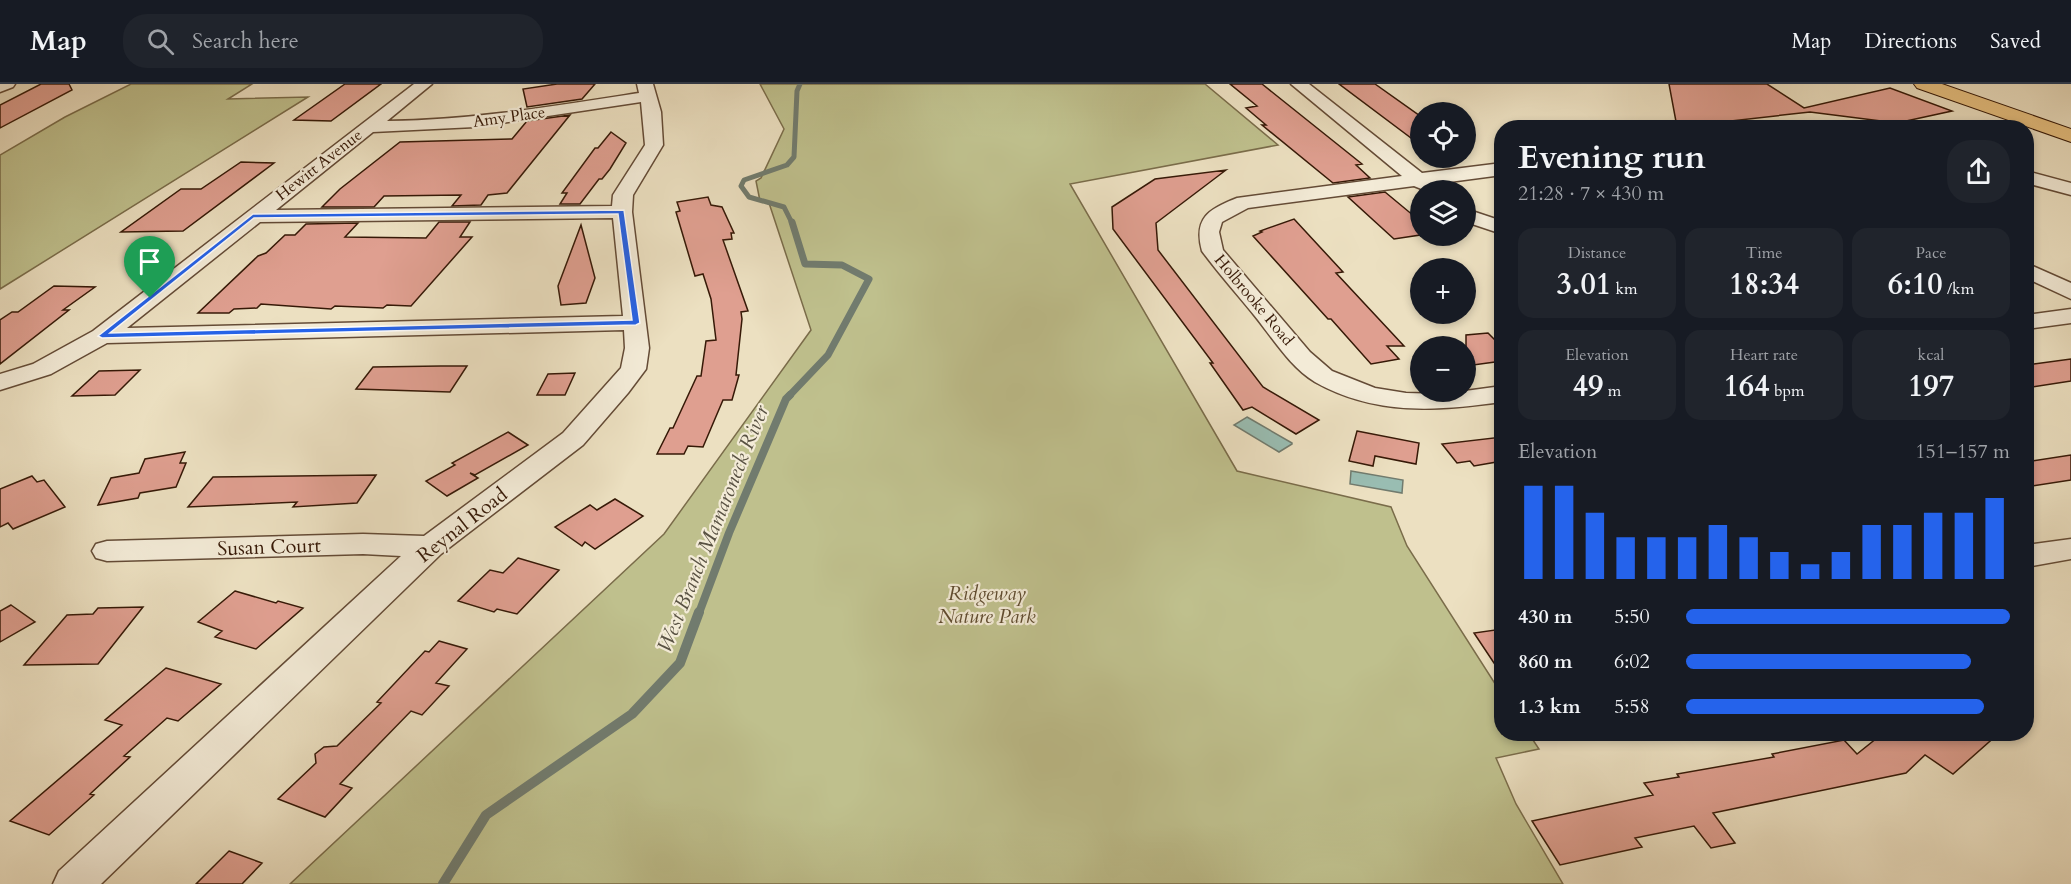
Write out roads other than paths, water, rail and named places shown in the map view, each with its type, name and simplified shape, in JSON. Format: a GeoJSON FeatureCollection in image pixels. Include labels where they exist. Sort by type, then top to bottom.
{"type":"FeatureCollection","features":[{"type":"Feature","properties":{"kind":"main road"},"geometry":{"type":"LineString","coordinates":[[1924,84],[2026,120]]}},
{"type":"Feature","properties":{"kind":"main road"},"geometry":{"type":"LineString","coordinates":[[1957,84],[2071,124]]}},
{"type":"Feature","properties":{"kind":"main road"},"geometry":{"type":"LineString","coordinates":[[2034,123],[2071,136]]}},
{"type":"Feature","properties":{"kind":"street"},"geometry":{"type":"LineString","coordinates":[[0,87],[7,84]]}},
{"type":"Feature","properties":{"kind":"street","name":"Hewitt Avenue"},"geometry":{"type":"LineString","coordinates":[[0,382],[42,369],[102,336],[424,84]]}},
{"type":"Feature","properties":{"kind":"street"},"geometry":{"type":"LineString","coordinates":[[1299,84],[1419,180]]}},
{"type":"Feature","properties":{"kind":"street","name":"Amy Place"},"geometry":{"type":"LineString","coordinates":[[369,127],[439,126],[481,122],[647,90]]}},
{"type":"Feature","properties":{"kind":"street","name":"Reynal Road"},"geometry":{"type":"LineString","coordinates":[[74,884],[430,547],[573,439],[633,369],[637,348],[636,323],[622,212],[623,195],[654,145],[647,90]]}},
{"type":"Feature","properties":{"kind":"street","name":"Holbrooke Road"},"geometry":{"type":"LineString","coordinates":[[1449,180],[1494,171]]}},
{"type":"Feature","properties":{"kind":"street"},"geometry":{"type":"LineString","coordinates":[[2034,179],[2071,189]]}},
{"type":"Feature","properties":{"kind":"street","name":"Holbrooke Road"},"geometry":{"type":"LineString","coordinates":[[1410,186],[1244,202],[1227,208],[1211,221],[1207,235],[1213,251],[1286,340],[1323,376],[1370,395],[1406,401],[1443,402],[1494,395]]}},
{"type":"Feature","properties":{"kind":"street"},"geometry":{"type":"LineString","coordinates":[[253,216],[622,212]]}},
{"type":"Feature","properties":{"kind":"street"},"geometry":{"type":"LineString","coordinates":[[1476,219],[1494,225]]}},
{"type":"Feature","properties":{"kind":"street"},"geometry":{"type":"LineString","coordinates":[[2034,273],[2071,292]]}},
{"type":"Feature","properties":{"kind":"street"},"geometry":{"type":"LineString","coordinates":[[2034,321],[2071,316]]}},
{"type":"Feature","properties":{"kind":"street"},"geometry":{"type":"LineString","coordinates":[[102,336],[636,323]]}},
{"type":"Feature","properties":{"kind":"street","name":"Susan Court"},"geometry":{"type":"LineString","coordinates":[[107,551],[363,544],[430,547]]}},
{"type":"Feature","properties":{"kind":"street"},"geometry":{"type":"LineString","coordinates":[[2034,555],[2071,549]]}},
{"type":"Feature","properties":{"kind":"water"},"geometry":{"type":"Polygon","coordinates":[[[1247,417],[1292,444],[1279,452],[1234,425],[1247,417]]]}},
{"type":"Feature","properties":{"kind":"water"},"geometry":{"type":"Polygon","coordinates":[[[1351,471],[1403,480],[1402,493],[1350,484],[1351,471]]]}},
{"type":"Feature","properties":{"kind":"waterway","name":"West Branch Mamaroneck River"},"geometry":{"type":"LineString","coordinates":[[792,223],[784,207],[749,197],[741,186],[744,180],[787,165],[794,157],[797,91],[800,84]]}},
{"type":"Feature","properties":{"kind":"waterway","name":"West Branch Mamaroneck River"},"geometry":{"type":"LineString","coordinates":[[789,396],[828,355],[869,279],[842,265],[805,264],[792,222]]}},
{"type":"Feature","properties":{"kind":"waterway","name":"West Branch Mamaroneck River"},"geometry":{"type":"LineString","coordinates":[[699,613],[729,533],[789,396]]}},
{"type":"Feature","properties":{"kind":"waterway","name":"West Branch Mamaroneck River"},"geometry":{"type":"LineString","coordinates":[[443,884],[486,815],[632,714],[680,663],[699,612]]}},
{"type":"Feature","properties":{"kind":"park label","name":"Ridgeway Nature Park"},"geometry":{"type":"Point","coordinates":[987,604]}}]}
